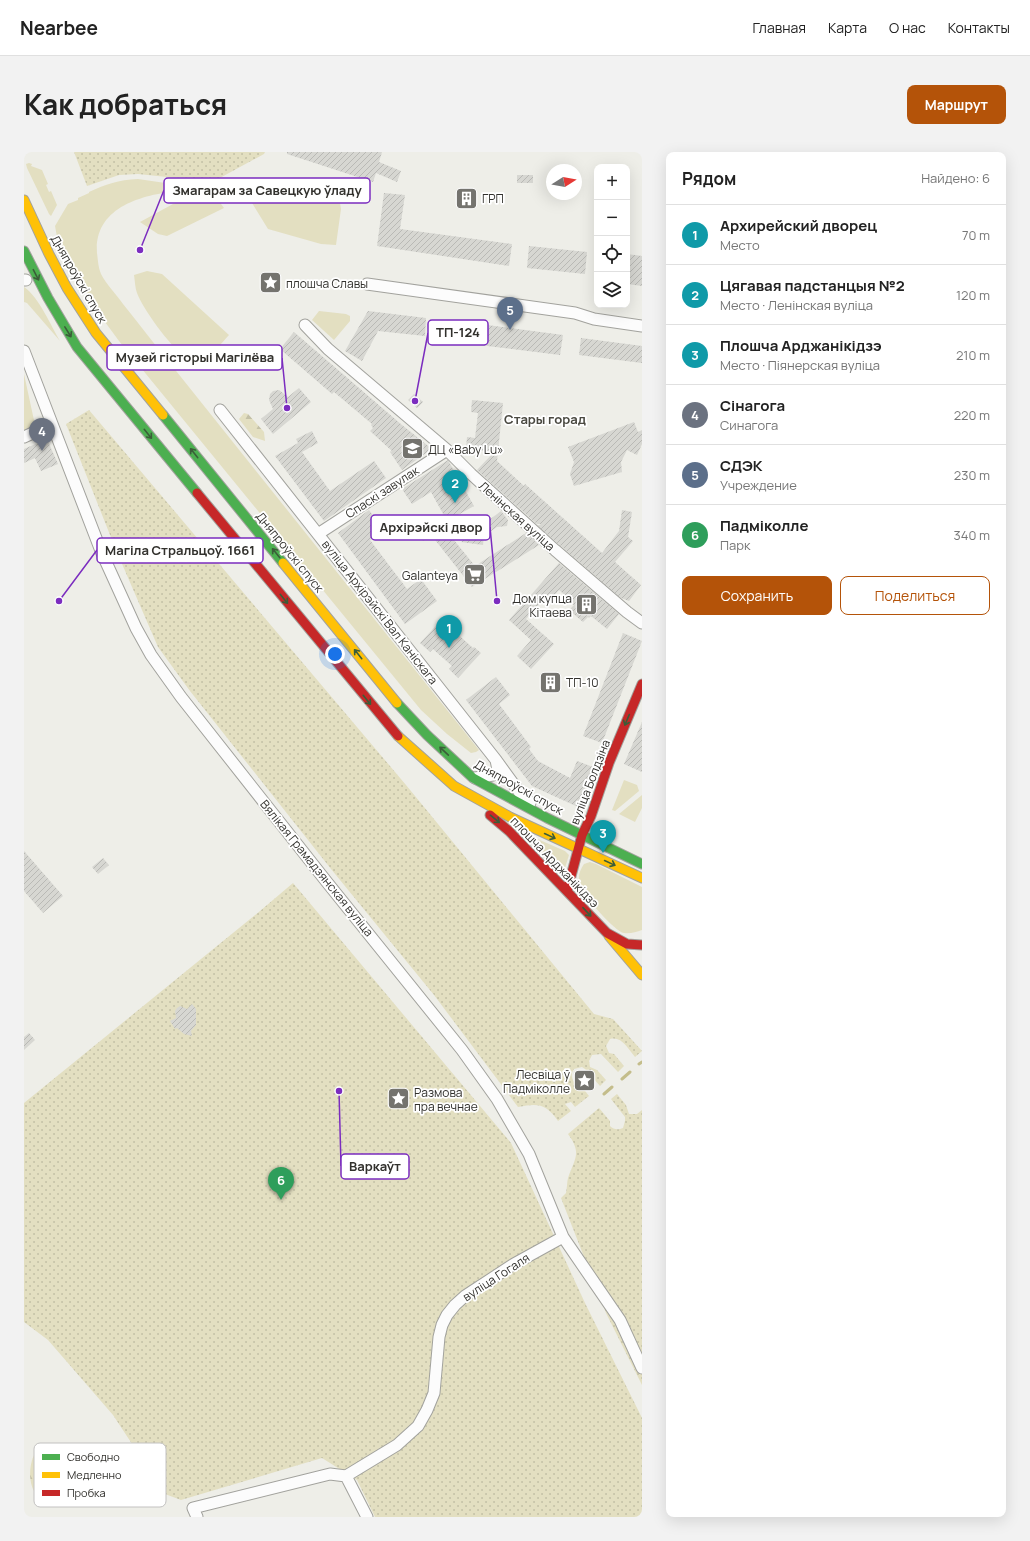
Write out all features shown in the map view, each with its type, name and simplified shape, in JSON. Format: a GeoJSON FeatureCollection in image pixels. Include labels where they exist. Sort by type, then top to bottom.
{"type":"FeatureCollection","features":[{"type":"Feature","properties":{"kind":"main road","name":"Дняпроўскі спуск"},"geometry":{"type":"LineString","coordinates":[[24,200],[67,288],[96,333],[407,715],[473,778],[582,835],[642,864]]}},
{"type":"Feature","properties":{"kind":"main road"},"geometry":{"type":"LineString","coordinates":[[26,231],[36,227]]}},
{"type":"Feature","properties":{"kind":"main road"},"geometry":{"type":"LineString","coordinates":[[24,251],[48,298],[77,347],[394,732],[412,751],[454,786],[510,817],[642,878]]}},
{"type":"Feature","properties":{"kind":"main road"},"geometry":{"type":"LineString","coordinates":[[24,279],[48,298]]}},
{"type":"Feature","properties":{"kind":"main road","name":"вуліца Болдзіна"},"geometry":{"type":"LineString","coordinates":[[566,891],[577,848],[591,816],[609,763],[642,684]]}},
{"type":"Feature","properties":{"kind":"main road","name":"плошча Арджанікідзэ"},"geometry":{"type":"LineString","coordinates":[[454,786],[509,831],[607,934],[622,944],[634,946],[642,944]]}},
{"type":"Feature","properties":{"kind":"main road"},"geometry":{"type":"LineString","coordinates":[[607,934],[642,975]]}},
{"type":"Feature","properties":{"kind":"street"},"geometry":{"type":"LineString","coordinates":[[367,284],[575,313],[594,319],[642,326]]}},
{"type":"Feature","properties":{"kind":"street","name":"Ленінская вуліца"},"geometry":{"type":"LineString","coordinates":[[305,325],[340,360],[446,450],[555,550],[626,612],[642,623]]}},
{"type":"Feature","properties":{"kind":"street","name":"Вялікая Грамадзянская вуліца"},"geometry":{"type":"LineString","coordinates":[[24,351],[101,551],[136,628],[151,655],[190,708],[326,881],[462,1050],[496,1099],[529,1154],[563,1237],[620,1320],[642,1368]]}},
{"type":"Feature","properties":{"kind":"street","name":"вуліца Архірэйскі Вал Каніскага"},"geometry":{"type":"LineString","coordinates":[[220,410],[496,760],[520,793],[541,814]]}},
{"type":"Feature","properties":{"kind":"street"},"geometry":{"type":"LineString","coordinates":[[24,437],[52,424]]}},
{"type":"Feature","properties":{"kind":"street","name":"Спаскі завулак"},"geometry":{"type":"LineString","coordinates":[[318,534],[446,450]]}},
{"type":"Feature","properties":{"kind":"street"},"geometry":{"type":"LineString","coordinates":[[473,778],[493,775],[498,770],[496,760]]}},
{"type":"Feature","properties":{"kind":"street","name":"вуліца Гогаля"},"geometry":{"type":"LineString","coordinates":[[346,1476],[397,1445],[418,1426],[434,1393],[439,1337],[442,1325],[447,1315],[455,1305],[465,1296],[514,1264],[563,1237]]}},
{"type":"Feature","properties":{"kind":"street"},"geometry":{"type":"LineString","coordinates":[[195,1512],[330,1474],[346,1476],[367,1517]]}},
{"type":"Feature","properties":{"kind":"green space"},"geometry":{"type":"Polygon","coordinates":[[[74,152],[265,152],[264,154],[218,179],[138,174],[119,175],[87,186],[74,152]]]}},
{"type":"Feature","properties":{"kind":"green space"},"geometry":{"type":"Polygon","coordinates":[[[26,164],[32,164],[31,166],[42,170],[48,184],[46,185],[49,192],[51,191],[57,205],[51,216],[27,168],[26,164]]]}},
{"type":"Feature","properties":{"kind":"green space"},"geometry":{"type":"Polygon","coordinates":[[[138,179],[179,185],[177,191],[149,196],[123,206],[112,214],[103,224],[98,237],[97,253],[99,269],[103,278],[479,750],[476,752],[471,753],[447,734],[421,710],[119,341],[94,307],[57,237],[55,226],[68,204],[78,200],[78,198],[89,192],[118,181],[138,179]]]}},
{"type":"Feature","properties":{"kind":"green space"},"geometry":{"type":"Polygon","coordinates":[[[285,182],[336,197],[340,203],[341,209],[336,245],[321,244],[268,229],[249,198],[285,182]]]}},
{"type":"Feature","properties":{"kind":"green space"},"geometry":{"type":"Polygon","coordinates":[[[203,194],[216,197],[224,208],[167,236],[158,234],[140,222],[173,204],[203,194]]]}},
{"type":"Feature","properties":{"kind":"green space"},"geometry":{"type":"Polygon","coordinates":[[[147,271],[162,274],[229,335],[205,358],[192,359],[185,356],[171,344],[157,327],[140,300],[136,289],[134,275],[147,271]]]}},
{"type":"Feature","properties":{"kind":"green space"},"geometry":{"type":"Polygon","coordinates":[[[24,287],[40,305],[60,341],[27,303],[24,302],[24,287]]]}},
{"type":"Feature","properties":{"kind":"green space"},"geometry":{"type":"Polygon","coordinates":[[[319,311],[346,314],[350,316],[350,321],[334,340],[312,320],[319,311]]]}},
{"type":"Feature","properties":{"kind":"green space"},"geometry":{"type":"Polygon","coordinates":[[[24,374],[35,425],[24,430],[24,374]]]}},
{"type":"Feature","properties":{"kind":"green space"},"geometry":{"type":"Polygon","coordinates":[[[89,410],[406,785],[594,1014],[613,1019],[642,1051],[635,1057],[621,1041],[618,1039],[610,1039],[606,1046],[609,1053],[614,1054],[624,1066],[618,1072],[601,1054],[592,1055],[589,1061],[590,1067],[597,1070],[606,1080],[600,1086],[582,1067],[574,1069],[572,1072],[572,1078],[574,1082],[579,1083],[589,1096],[575,1107],[571,1102],[565,1104],[571,1111],[558,1121],[550,1111],[541,1106],[531,1105],[518,1107],[434,995],[331,869],[190,691],[158,647],[116,550],[66,424],[89,410]]]}},
{"type":"Feature","properties":{"kind":"green space"},"geometry":{"type":"Polygon","coordinates":[[[244,413],[248,414],[264,432],[265,441],[253,437],[239,419],[244,413]]]}},
{"type":"Feature","properties":{"kind":"green space"},"geometry":{"type":"Polygon","coordinates":[[[624,780],[637,785],[639,791],[615,811],[612,810],[624,780]]]}},
{"type":"Feature","properties":{"kind":"green space"},"geometry":{"type":"Polygon","coordinates":[[[642,795],[642,808],[635,822],[619,814],[642,795]]]}},
{"type":"Feature","properties":{"kind":"green space"},"geometry":{"type":"Polygon","coordinates":[[[519,831],[565,851],[569,855],[564,871],[560,872],[519,831]]]}},
{"type":"Feature","properties":{"kind":"green space"},"geometry":{"type":"Polygon","coordinates":[[[590,862],[642,887],[642,930],[628,933],[620,931],[599,912],[586,896],[580,885],[579,876],[584,864],[590,862]]]}},
{"type":"Feature","properties":{"kind":"green space"},"geometry":{"type":"Polygon","coordinates":[[[293,883],[511,1143],[585,1303],[642,1418],[642,1517],[375,1517],[357,1480],[322,1458],[181,1500],[166,1494],[166,1443],[131,1443],[113,1415],[48,1340],[24,1322],[24,1103],[293,883]]]}},
{"type":"Feature","properties":{"kind":"green space"},"geometry":{"type":"Polygon","coordinates":[[[617,1094],[626,1105],[629,1114],[637,1114],[642,1110],[642,1385],[606,1313],[561,1198],[566,1193],[568,1178],[576,1156],[575,1146],[568,1134],[599,1108],[610,1121],[610,1126],[616,1129],[623,1128],[625,1117],[611,1099],[617,1094]]]}},
{"type":"Feature","properties":{"kind":"green space"},"geometry":{"type":"Polygon","coordinates":[[[34,1455],[34,1490],[31,1484],[30,1475],[34,1455]]]}},
{"type":"Feature","properties":{"kind":"building"},"geometry":{"type":"Polygon","coordinates":[[[287,152],[382,152],[379,162],[401,171],[397,182],[376,173],[373,182],[287,154],[287,152]]]}},
{"type":"Feature","properties":{"kind":"building"},"geometry":{"type":"Polygon","coordinates":[[[517,175],[533,175],[533,183],[517,183],[517,175]]]}},
{"type":"Feature","properties":{"kind":"building","name":"ГРП"},"geometry":{"type":"Polygon","coordinates":[[[462,192],[471,193],[471,203],[462,202],[462,192]]]}},
{"type":"Feature","properties":{"kind":"building"},"geometry":{"type":"Polygon","coordinates":[[[384,193],[405,195],[400,229],[512,244],[509,266],[377,246],[384,193]]]}},
{"type":"Feature","properties":{"kind":"building"},"geometry":{"type":"Polygon","coordinates":[[[529,246],[587,252],[585,274],[527,268],[529,246]]]}},
{"type":"Feature","properties":{"kind":"building"},"geometry":{"type":"Polygon","coordinates":[[[630,254],[642,256],[642,286],[630,284],[630,254]]]}},
{"type":"Feature","properties":{"kind":"building"},"geometry":{"type":"Polygon","coordinates":[[[368,311],[426,318],[425,336],[378,331],[362,361],[345,351],[368,311]]]}},
{"type":"Feature","properties":{"kind":"building"},"geometry":{"type":"Polygon","coordinates":[[[449,320],[563,335],[560,355],[446,341],[449,320]]]}},
{"type":"Feature","properties":{"kind":"building"},"geometry":{"type":"Polygon","coordinates":[[[294,332],[432,449],[402,470],[390,452],[392,451],[370,431],[373,428],[371,425],[372,424],[334,392],[332,394],[280,349],[294,332]]]}},
{"type":"Feature","properties":{"kind":"building"},"geometry":{"type":"Polygon","coordinates":[[[581,338],[642,346],[642,363],[579,355],[581,338]]]}},
{"type":"Feature","properties":{"kind":"building"},"geometry":{"type":"Polygon","coordinates":[[[299,388],[311,402],[273,434],[261,419],[273,409],[269,400],[270,394],[273,391],[279,390],[288,397],[299,388]]]}},
{"type":"Feature","properties":{"kind":"building"},"geometry":{"type":"Polygon","coordinates":[[[414,394],[423,402],[417,408],[408,400],[414,394]]]}},
{"type":"Feature","properties":{"kind":"building"},"geometry":{"type":"Polygon","coordinates":[[[472,400],[503,403],[497,461],[602,553],[619,531],[622,510],[632,512],[628,537],[633,541],[615,562],[641,585],[629,601],[621,598],[538,526],[541,524],[537,524],[477,470],[494,452],[466,449],[467,437],[475,438],[478,413],[471,412],[472,400]]]}},
{"type":"Feature","properties":{"kind":"building"},"geometry":{"type":"Polygon","coordinates":[[[634,422],[638,432],[642,430],[642,444],[637,455],[627,450],[621,462],[622,472],[574,486],[570,474],[574,462],[568,447],[634,422]]]}},
{"type":"Feature","properties":{"kind":"building"},"geometry":{"type":"Polygon","coordinates":[[[312,431],[318,443],[302,452],[330,491],[374,461],[386,478],[324,521],[275,456],[298,443],[296,439],[312,431]]]}},
{"type":"Feature","properties":{"kind":"building"},"geometry":{"type":"Polygon","coordinates":[[[47,439],[58,464],[41,471],[35,458],[24,463],[24,449],[47,439]]]}},
{"type":"Feature","properties":{"kind":"building"},"geometry":{"type":"Polygon","coordinates":[[[448,460],[474,506],[447,521],[431,492],[412,504],[402,489],[448,460]]]}},
{"type":"Feature","properties":{"kind":"building"},"geometry":{"type":"Polygon","coordinates":[[[369,510],[384,530],[370,540],[407,589],[421,579],[437,601],[405,624],[338,533],[369,510]]]}},
{"type":"Feature","properties":{"kind":"building"},"geometry":{"type":"Polygon","coordinates":[[[501,511],[508,520],[507,526],[497,527],[484,536],[483,545],[461,542],[501,511]]]}},
{"type":"Feature","properties":{"kind":"building"},"geometry":{"type":"Polygon","coordinates":[[[443,515],[449,526],[445,529],[475,566],[526,533],[539,545],[472,587],[432,536],[423,541],[417,531],[412,535],[405,525],[413,519],[420,528],[443,515]]]}},
{"type":"Feature","properties":{"kind":"building"},"geometry":{"type":"Polygon","coordinates":[[[559,563],[619,614],[607,629],[591,616],[583,622],[569,610],[574,603],[559,590],[549,601],[545,598],[526,619],[554,644],[531,669],[517,656],[531,640],[509,620],[559,563]]]}},
{"type":"Feature","properties":{"kind":"building"},"geometry":{"type":"Polygon","coordinates":[[[444,617],[455,627],[452,629],[473,648],[474,647],[481,653],[458,678],[449,669],[452,666],[433,649],[430,652],[420,643],[444,617]]]}},
{"type":"Feature","properties":{"kind":"building"},"geometry":{"type":"Polygon","coordinates":[[[623,633],[642,641],[602,743],[583,736],[623,633]]]}},
{"type":"Feature","properties":{"kind":"building","name":"ТП-10"},"geometry":{"type":"Polygon","coordinates":[[[549,674],[559,683],[553,690],[543,681],[549,674]]]}},
{"type":"Feature","properties":{"kind":"building"},"geometry":{"type":"Polygon","coordinates":[[[496,677],[510,695],[499,704],[531,747],[529,749],[538,761],[570,778],[577,761],[593,767],[578,807],[532,786],[466,700],[496,677]]]}},
{"type":"Feature","properties":{"kind":"building"},"geometry":{"type":"Polygon","coordinates":[[[642,722],[642,772],[624,764],[642,722]]]}},
{"type":"Feature","properties":{"kind":"building"},"geometry":{"type":"Polygon","coordinates":[[[24,851],[63,896],[43,913],[24,891],[24,851]]]}},
{"type":"Feature","properties":{"kind":"building"},"geometry":{"type":"Polygon","coordinates":[[[103,858],[109,865],[98,874],[92,867],[103,858]]]}},
{"type":"Feature","properties":{"kind":"building"},"geometry":{"type":"Polygon","coordinates":[[[192,1004],[196,1009],[196,1025],[191,1031],[192,1036],[184,1034],[177,1028],[175,1029],[170,1021],[176,1018],[175,1011],[177,1008],[180,1006],[187,1009],[192,1004]]]}},
{"type":"Feature","properties":{"kind":"building"},"geometry":{"type":"Polygon","coordinates":[[[29,1033],[35,1040],[24,1050],[24,1037],[29,1033]]]}},
{"type":"Feature","properties":{"kind":"waterway"},"geometry":{"type":"LineString","coordinates":[[622,1079],[630,1072]]}},
{"type":"Feature","properties":{"kind":"waterway"},"geometry":{"type":"LineString","coordinates":[[604,1094],[612,1087]]}},
{"type":"Feature","properties":{"kind":"traffic: fast"},"geometry":{"type":"LineString","coordinates":[[24,251],[48,298],[77,347],[197,493]]}},
{"type":"Feature","properties":{"kind":"traffic: fast"},"geometry":{"type":"LineString","coordinates":[[163,415],[283,563]]}},
{"type":"Feature","properties":{"kind":"traffic: fast"},"geometry":{"type":"LineString","coordinates":[[397,703],[427,735],[473,778],[547,818],[642,864]]}},
{"type":"Feature","properties":{"kind":"traffic: slow"},"geometry":{"type":"LineString","coordinates":[[24,200],[49,254],[67,288],[96,333],[163,415]]}},
{"type":"Feature","properties":{"kind":"traffic: slow"},"geometry":{"type":"LineString","coordinates":[[283,563],[397,703]]}},
{"type":"Feature","properties":{"kind":"traffic: slow"},"geometry":{"type":"LineString","coordinates":[[398,736],[454,786],[510,817],[642,878]]}},
{"type":"Feature","properties":{"kind":"traffic: slow"},"geometry":{"type":"LineString","coordinates":[[609,936],[642,975]]}},
{"type":"Feature","properties":{"kind":"traffic: jam"},"geometry":{"type":"LineString","coordinates":[[197,493],[398,736]]}},
{"type":"Feature","properties":{"kind":"traffic: jam"},"geometry":{"type":"LineString","coordinates":[[567,891],[582,835],[591,816],[609,763],[642,684]]}},
{"type":"Feature","properties":{"kind":"traffic: jam"},"geometry":{"type":"LineString","coordinates":[[490,815],[509,831],[607,933],[627,944],[642,945]]}},
{"type":"Feature","properties":{"kind":"place","name":"ГРП"},"geometry":{"type":"Point","coordinates":[467,198]}},
{"type":"Feature","properties":{"kind":"place","name":"Змагарам за Савецкую ўладу"},"geometry":{"type":"Point","coordinates":[140,250]}},
{"type":"Feature","properties":{"kind":"place","name":"плошча Славы"},"geometry":{"type":"Point","coordinates":[270,283]}},
{"type":"Feature","properties":{"kind":"place","name":"СДЭК"},"geometry":{"type":"Point","coordinates":[510,330]}},
{"type":"Feature","properties":{"kind":"place","name":"ТП-124"},"geometry":{"type":"Point","coordinates":[415,401]}},
{"type":"Feature","properties":{"kind":"place","name":"Музей гісторыі Магілёва"},"geometry":{"type":"Point","coordinates":[287,408]}},
{"type":"Feature","properties":{"kind":"place","name":"ДЦ «Baby Lu»"},"geometry":{"type":"Point","coordinates":[413,449]}},
{"type":"Feature","properties":{"kind":"place","name":"Сінагога"},"geometry":{"type":"Point","coordinates":[42,451]}},
{"type":"Feature","properties":{"kind":"place","name":"Цягавая падстанцыя №2"},"geometry":{"type":"Point","coordinates":[455,503]}},
{"type":"Feature","properties":{"kind":"place","name":"Galanteya"},"geometry":{"type":"Point","coordinates":[474,575]}},
{"type":"Feature","properties":{"kind":"place","name":"Магіла Стральцоў. 1661"},"geometry":{"type":"Point","coordinates":[59,601]}},
{"type":"Feature","properties":{"kind":"place","name":"Архірэйскі двор"},"geometry":{"type":"Point","coordinates":[497,601]}},
{"type":"Feature","properties":{"kind":"place","name":"Дом купца Кітаева"},"geometry":{"type":"Point","coordinates":[587,605]}},
{"type":"Feature","properties":{"kind":"place","name":"Архирейский дворец"},"geometry":{"type":"Point","coordinates":[449,648]}},
{"type":"Feature","properties":{"kind":"place","name":"ТП-10"},"geometry":{"type":"Point","coordinates":[551,682]}},
{"type":"Feature","properties":{"kind":"place","name":"Плошча Арджанікідзэ"},"geometry":{"type":"Point","coordinates":[603,853]}},
{"type":"Feature","properties":{"kind":"place","name":"Лесвіца ў Падміколле"},"geometry":{"type":"Point","coordinates":[585,1081]}},
{"type":"Feature","properties":{"kind":"place","name":"Варкаўт"},"geometry":{"type":"Point","coordinates":[339,1091]}},
{"type":"Feature","properties":{"kind":"place","name":"Размова пра вечнае"},"geometry":{"type":"Point","coordinates":[399,1099]}},
{"type":"Feature","properties":{"kind":"place","name":"Падміколле"},"geometry":{"type":"Point","coordinates":[281,1200]}},
{"type":"Feature","properties":{"kind":"district","name":"Стары горад"},"geometry":{"type":"Point","coordinates":[545,419]}}]}
